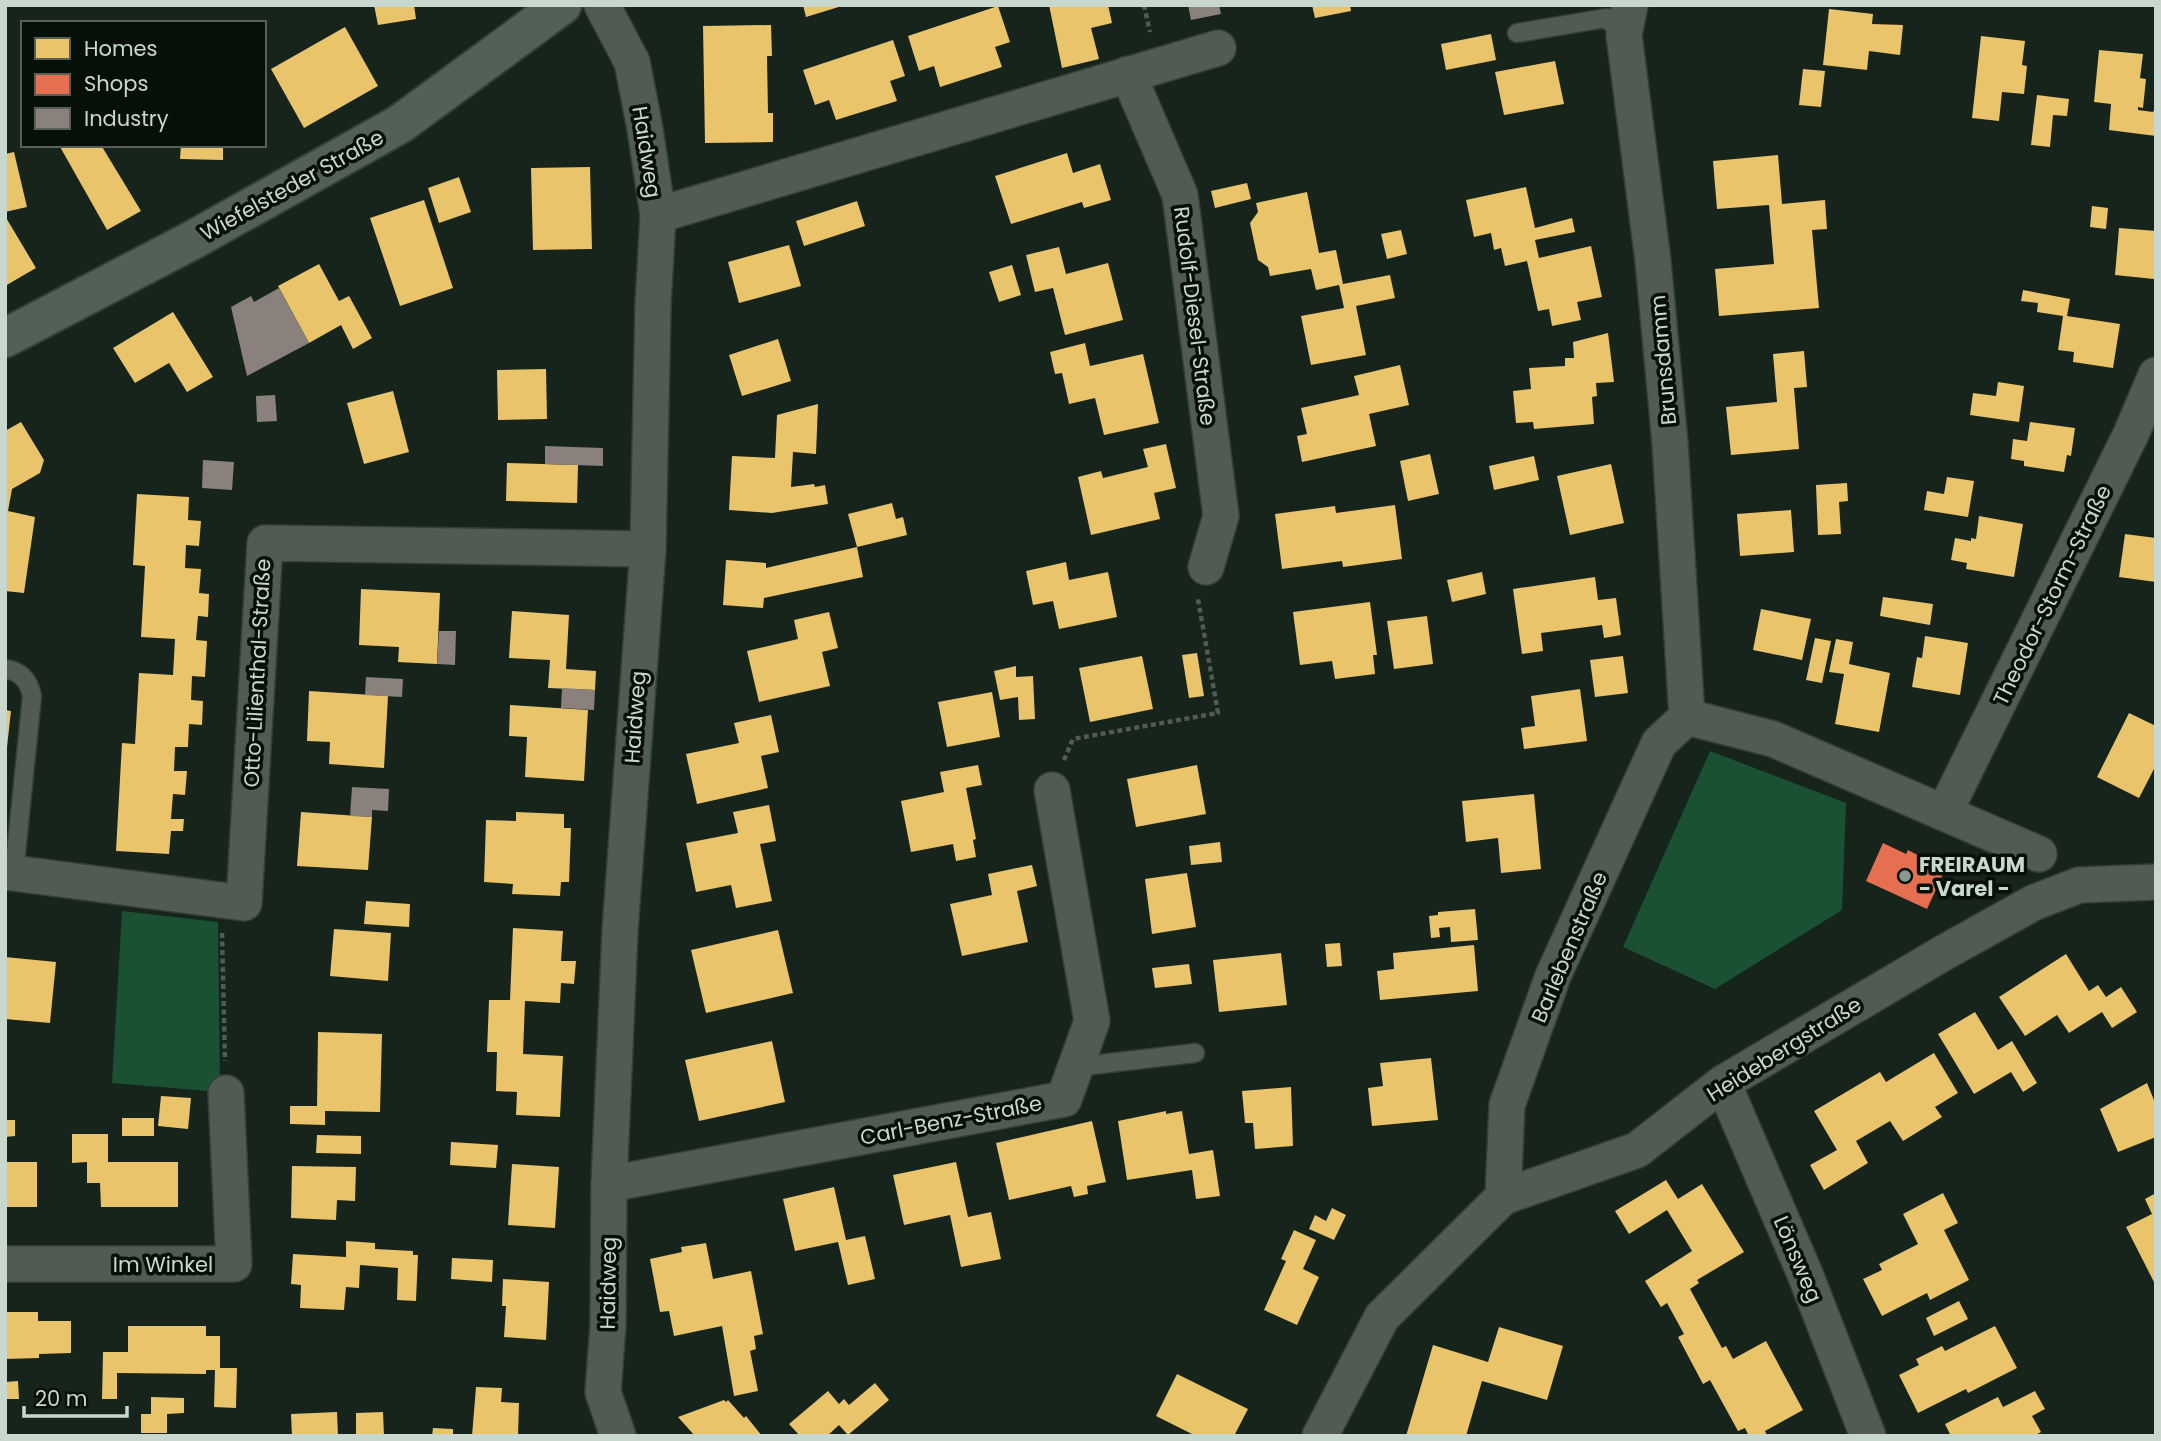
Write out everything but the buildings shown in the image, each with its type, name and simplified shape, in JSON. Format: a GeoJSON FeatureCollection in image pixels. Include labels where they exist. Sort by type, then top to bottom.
{"type":"FeatureCollection","features":[{"type":"Feature","properties":{"kind":"main road","name":"Wiefelsteder Straße"},"geometry":{"type":"LineString","coordinates":[[5,338],[189,242],[400,124],[562,5]]}},
{"type":"Feature","properties":{"kind":"street","name":"Haidweg"},"geometry":{"type":"LineString","coordinates":[[602,5],[632,62],[657,215],[648,549],[620,931],[609,1184],[608,1325],[603,1392],[618,1436]]}},
{"type":"Feature","properties":{"kind":"street","name":"Brunsdamm"},"geometry":{"type":"LineString","coordinates":[[1627,20],[1668,417],[1687,717]]}},
{"type":"Feature","properties":{"kind":"street"},"geometry":{"type":"LineString","coordinates":[[657,215],[1217,48]]}},
{"type":"Feature","properties":{"kind":"street","name":"Rudolf-Diesel-Straße"},"geometry":{"type":"LineString","coordinates":[[1128,74],[1180,195],[1221,516],[1206,567]]}},
{"type":"Feature","properties":{"kind":"street","name":"Theodor-Storm-Straße"},"geometry":{"type":"LineString","coordinates":[[1944,813],[2131,433],[2156,375]]}},
{"type":"Feature","properties":{"kind":"street","name":"Otto-Lilienthal-Straße"},"geometry":{"type":"LineString","coordinates":[[9,873],[244,903],[265,543],[648,549]]}},
{"type":"Feature","properties":{"kind":"street"},"geometry":{"type":"LineString","coordinates":[[1687,717],[1773,739],[2039,854]]}},
{"type":"Feature","properties":{"kind":"street","name":"Barlebenstraße"},"geometry":{"type":"LineString","coordinates":[[1503,1197],[1507,1105],[1553,976],[1659,743],[1687,717]]}},
{"type":"Feature","properties":{"kind":"street","name":"Carl-Benz-Straße"},"geometry":{"type":"LineString","coordinates":[[609,1184],[1064,1099],[1092,1021],[1052,790]]}},
{"type":"Feature","properties":{"kind":"street","name":"Heidebergstraße"},"geometry":{"type":"LineString","coordinates":[[1320,1436],[1382,1317],[1503,1197],[1637,1150],[1723,1083],[1945,952],[2034,903],[2080,885],[2156,882]]}},
{"type":"Feature","properties":{"kind":"street","name":"Lönsweg"},"geometry":{"type":"LineString","coordinates":[[1723,1083],[1805,1274],[1868,1436]]}},
{"type":"Feature","properties":{"kind":"street","name":"Im Winkel"},"geometry":{"type":"LineString","coordinates":[[5,1265],[234,1265],[226,1093]]}},
{"type":"Feature","properties":{"kind":"lane"},"geometry":{"type":"LineString","coordinates":[[1517,33],[1606,18],[1627,20]]}},
{"type":"Feature","properties":{"kind":"lane"},"geometry":{"type":"LineString","coordinates":[[5,669],[14,670],[30,684],[32,696],[9,873]]}},
{"type":"Feature","properties":{"kind":"lane"},"geometry":{"type":"LineString","coordinates":[[1075,1066],[1195,1053]]}},
{"type":"Feature","properties":{"kind":"path"},"geometry":{"type":"LineString","coordinates":[[1052,790],[1073,739],[1217,713],[1197,603],[1206,567]]}},
{"type":"Feature","properties":{"kind":"path"},"geometry":{"type":"LineString","coordinates":[[221,900],[226,1093]]}},
{"type":"Feature","properties":{"kind":"green space"},"geometry":{"type":"Polygon","coordinates":[[[1710,751],[1846,803],[1842,910],[1715,989],[1623,947],[1710,751]]]}},
{"type":"Feature","properties":{"kind":"green space"},"geometry":{"type":"Polygon","coordinates":[[[122,911],[218,922],[220,1092],[112,1083],[122,911]]]}},
{"type":"Feature","properties":{"kind":"place","name":"FREIRAUM - Varel -"},"geometry":{"type":"Point","coordinates":[1905,876]}}]}
